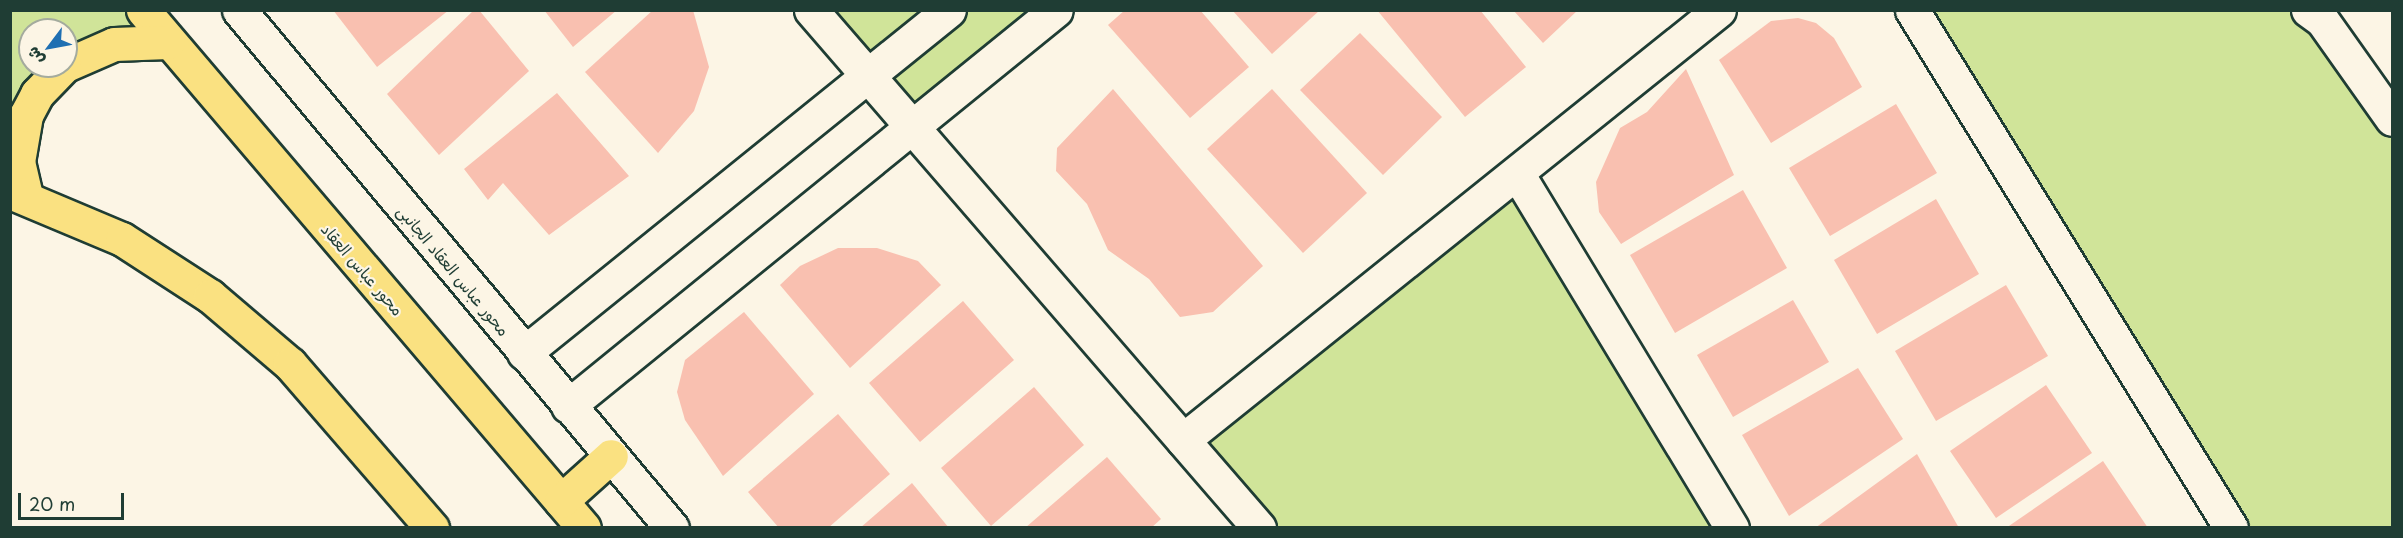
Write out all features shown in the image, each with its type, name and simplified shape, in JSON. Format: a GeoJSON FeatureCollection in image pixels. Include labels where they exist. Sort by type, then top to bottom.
{"type":"FeatureCollection","features":[{"type":"Feature","properties":{"kind":"main road","name":"محور عباس العقاد"},"geometry":{"type":"LineString","coordinates":[[143,10],[584,528]]}},
{"type":"Feature","properties":{"kind":"main road"},"geometry":{"type":"LineString","coordinates":[[78,58],[91,51],[114,44],[168,42]]}},
{"type":"Feature","properties":{"kind":"main road"},"geometry":{"type":"LineString","coordinates":[[52,78],[37,94],[26,116],[18,162],[18,194],[122,239],[210,296],[290,364],[432,528]]}},
{"type":"Feature","properties":{"kind":"main road"},"geometry":{"type":"LineString","coordinates":[[561,501],[611,456]]}},
{"type":"Feature","properties":{"kind":"street","name":"محور عباس العقاد الجانبى"},"geometry":{"type":"LineString","coordinates":[[239,10],[672,528]]}},
{"type":"Feature","properties":{"kind":"street"},"geometry":{"type":"LineString","coordinates":[[811,10],[1259,528]]}},
{"type":"Feature","properties":{"kind":"street"},"geometry":{"type":"LineString","coordinates":[[524,353],[949,10]]}},
{"type":"Feature","properties":{"kind":"street"},"geometry":{"type":"LineString","coordinates":[[568,406],[1056,10]]}},
{"type":"Feature","properties":{"kind":"street"},"geometry":{"type":"LineString","coordinates":[[1183,441],[1719,10]]}},
{"type":"Feature","properties":{"kind":"street"},"geometry":{"type":"LineString","coordinates":[[1912,10],[2231,528]]}},
{"type":"Feature","properties":{"kind":"street"},"geometry":{"type":"LineString","coordinates":[[2308,10],[2322,20],[2392,119]]}},
{"type":"Feature","properties":{"kind":"street"},"geometry":{"type":"LineString","coordinates":[[1517,173],[1732,528]]}},
{"type":"Feature","properties":{"kind":"green space"},"geometry":{"type":"Polygon","coordinates":[[[2308,10],[2392,119],[2392,527],[2231,527],[1912,11],[2308,10]]]}},
{"type":"Feature","properties":{"kind":"green space"},"geometry":{"type":"Polygon","coordinates":[[[10,11],[143,11],[168,42],[78,62],[78,18],[18,18],[18,78],[59,78],[11,192],[10,11]]]}},
{"type":"Feature","properties":{"kind":"green space"},"geometry":{"type":"Polygon","coordinates":[[[811,11],[1056,11],[911,127],[811,11]]]}},
{"type":"Feature","properties":{"kind":"green space"},"geometry":{"type":"Polygon","coordinates":[[[1517,173],[1732,527],[1259,527],[1183,440],[1517,173]]]}},
{"type":"Feature","properties":{"kind":"building"},"geometry":{"type":"Polygon","coordinates":[[[333,10],[449,10],[377,67],[333,10]]]}},
{"type":"Feature","properties":{"kind":"building"},"geometry":{"type":"Polygon","coordinates":[[[474,10],[479,10],[529,71],[439,155],[387,94],[474,10]]]}},
{"type":"Feature","properties":{"kind":"building"},"geometry":{"type":"Polygon","coordinates":[[[544,10],[617,10],[573,47],[544,10]]]}},
{"type":"Feature","properties":{"kind":"building"},"geometry":{"type":"Polygon","coordinates":[[[653,10],[693,10],[709,67],[694,111],[658,153],[585,72],[653,10]]]}},
{"type":"Feature","properties":{"kind":"building"},"geometry":{"type":"Polygon","coordinates":[[[1125,10],[1200,10],[1249,67],[1190,118],[1108,25],[1125,10]]]}},
{"type":"Feature","properties":{"kind":"building"},"geometry":{"type":"Polygon","coordinates":[[[1232,10],[1320,10],[1272,54],[1232,10]]]}},
{"type":"Feature","properties":{"kind":"building"},"geometry":{"type":"Polygon","coordinates":[[[1377,10],[1480,10],[1526,67],[1465,117],[1377,10]]]}},
{"type":"Feature","properties":{"kind":"building"},"geometry":{"type":"Polygon","coordinates":[[[1513,10],[1578,10],[1543,43],[1513,10]]]}},
{"type":"Feature","properties":{"kind":"building"},"geometry":{"type":"Polygon","coordinates":[[[1798,18],[1816,23],[1834,38],[1862,87],[1771,143],[1719,60],[1771,21],[1798,18]]]}},
{"type":"Feature","properties":{"kind":"building"},"geometry":{"type":"Polygon","coordinates":[[[1360,33],[1442,117],[1383,175],[1300,90],[1360,33]]]}},
{"type":"Feature","properties":{"kind":"building"},"geometry":{"type":"Polygon","coordinates":[[[1686,69],[1734,175],[1621,244],[1599,212],[1596,182],[1620,128],[1647,112],[1686,69]]]}},
{"type":"Feature","properties":{"kind":"building"},"geometry":{"type":"Polygon","coordinates":[[[1113,89],[1263,266],[1213,312],[1180,317],[1149,279],[1108,250],[1087,204],[1056,171],[1057,148],[1113,89]]]}},
{"type":"Feature","properties":{"kind":"building"},"geometry":{"type":"Polygon","coordinates":[[[1272,89],[1367,193],[1303,253],[1207,149],[1272,89]]]}},
{"type":"Feature","properties":{"kind":"building"},"geometry":{"type":"Polygon","coordinates":[[[557,93],[629,176],[549,235],[503,183],[488,200],[464,169],[557,93]]]}},
{"type":"Feature","properties":{"kind":"building"},"geometry":{"type":"Polygon","coordinates":[[[1896,104],[1937,173],[1830,236],[1789,168],[1896,104]]]}},
{"type":"Feature","properties":{"kind":"building"},"geometry":{"type":"Polygon","coordinates":[[[1743,190],[1787,268],[1675,333],[1630,255],[1743,190]]]}},
{"type":"Feature","properties":{"kind":"building"},"geometry":{"type":"Polygon","coordinates":[[[1936,199],[1979,274],[1877,334],[1834,260],[1936,199]]]}},
{"type":"Feature","properties":{"kind":"building"},"geometry":{"type":"Polygon","coordinates":[[[838,248],[877,248],[918,261],[941,285],[850,368],[780,285],[800,266],[838,248]]]}},
{"type":"Feature","properties":{"kind":"building"},"geometry":{"type":"Polygon","coordinates":[[[2006,285],[2048,356],[1936,421],[1895,351],[2006,285]]]}},
{"type":"Feature","properties":{"kind":"building"},"geometry":{"type":"Polygon","coordinates":[[[1793,300],[1829,362],[1733,417],[1697,355],[1793,300]]]}},
{"type":"Feature","properties":{"kind":"building"},"geometry":{"type":"Polygon","coordinates":[[[963,301],[1014,360],[920,442],[869,383],[963,301]]]}},
{"type":"Feature","properties":{"kind":"building"},"geometry":{"type":"Polygon","coordinates":[[[744,312],[814,394],[723,476],[685,420],[677,392],[685,360],[744,312]]]}},
{"type":"Feature","properties":{"kind":"building"},"geometry":{"type":"Polygon","coordinates":[[[1858,368],[1903,439],[1789,516],[1742,435],[1858,368]]]}},
{"type":"Feature","properties":{"kind":"building"},"geometry":{"type":"Polygon","coordinates":[[[2046,385],[2092,453],[1996,518],[1950,451],[2046,385]]]}},
{"type":"Feature","properties":{"kind":"building"},"geometry":{"type":"Polygon","coordinates":[[[1034,387],[1084,445],[991,526],[941,468],[1034,387]]]}},
{"type":"Feature","properties":{"kind":"building"},"geometry":{"type":"Polygon","coordinates":[[[838,414],[890,474],[828,528],[779,528],[748,492],[838,414]]]}},
{"type":"Feature","properties":{"kind":"building"},"geometry":{"type":"Polygon","coordinates":[[[1917,454],[1959,528],[1815,528],[1917,454]]]}},
{"type":"Feature","properties":{"kind":"building"},"geometry":{"type":"Polygon","coordinates":[[[1107,457],[1161,519],[1151,528],[1025,528],[1107,457]]]}},
{"type":"Feature","properties":{"kind":"building"},"geometry":{"type":"Polygon","coordinates":[[[2103,461],[2148,528],[2006,528],[2103,461]]]}},
{"type":"Feature","properties":{"kind":"building"},"geometry":{"type":"Polygon","coordinates":[[[912,483],[949,528],[860,528],[912,483]]]}}]}
